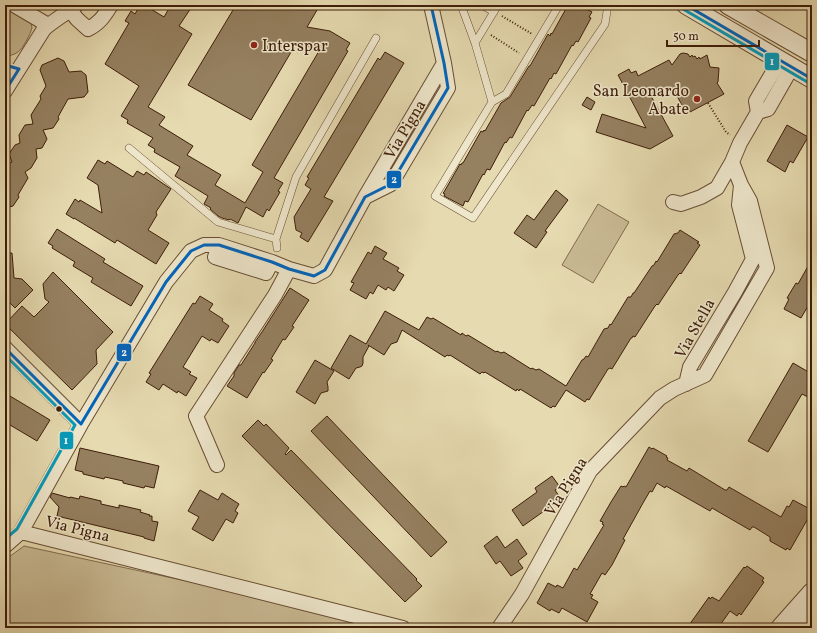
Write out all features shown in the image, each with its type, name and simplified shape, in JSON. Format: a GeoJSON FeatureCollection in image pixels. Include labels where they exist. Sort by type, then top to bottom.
{"type":"FeatureCollection","features":[{"type":"Feature","properties":{"kind":"street"},"geometry":{"type":"LineString","coordinates":[[14,5],[48,25]]}},
{"type":"Feature","properties":{"kind":"street"},"geometry":{"type":"LineString","coordinates":[[5,91],[12,67],[48,25],[73,8],[77,19],[88,29],[102,19],[110,5]]}},
{"type":"Feature","properties":{"kind":"street","name":"Via Pigna"},"geometry":{"type":"LineString","coordinates":[[403,628],[21,532],[81,424],[166,282],[191,251],[204,245],[219,245],[215,257],[266,273],[272,262],[289,269],[314,276],[325,270],[365,197],[391,184],[416,125],[448,88],[444,62],[431,5]]}},
{"type":"Feature","properties":{"kind":"street"},"geometry":{"type":"LineString","coordinates":[[686,5],[765,38],[794,53],[812,78]]}},
{"type":"Feature","properties":{"kind":"street"},"geometry":{"type":"LineString","coordinates":[[728,5],[765,38]]}},
{"type":"Feature","properties":{"kind":"street"},"geometry":{"type":"LineString","coordinates":[[673,202],[680,204],[701,197],[717,188],[758,112],[756,101],[794,53]]}},
{"type":"Feature","properties":{"kind":"street","name":"Via Stella"},"geometry":{"type":"LineString","coordinates":[[686,384],[705,376],[741,296],[767,268],[750,201],[741,185],[732,162]]}},
{"type":"Feature","properties":{"kind":"street"},"geometry":{"type":"LineString","coordinates":[[218,465],[196,416],[275,295],[289,269]]}},
{"type":"Feature","properties":{"kind":"street"},"geometry":{"type":"LineString","coordinates":[[5,348],[81,424]]}},
{"type":"Feature","properties":{"kind":"street","name":"Via Pigna"},"geometry":{"type":"LineString","coordinates":[[499,628],[522,594],[590,471],[660,398],[674,389],[686,384]]}},
{"type":"Feature","properties":{"kind":"street"},"geometry":{"type":"LineString","coordinates":[[5,546],[21,532]]}},
{"type":"Feature","properties":{"kind":"street"},"geometry":{"type":"LineString","coordinates":[[780,628],[812,592]]}},
{"type":"Feature","properties":{"kind":"street"},"geometry":{"type":"LineString","coordinates":[[804,628],[812,618]]}},
{"type":"Feature","properties":{"kind":"lane"},"geometry":{"type":"LineString","coordinates":[[461,5],[475,43],[492,102]]}},
{"type":"Feature","properties":{"kind":"lane"},"geometry":{"type":"LineString","coordinates":[[475,43],[496,8],[482,5]]}},
{"type":"Feature","properties":{"kind":"lane"},"geometry":{"type":"LineString","coordinates":[[554,5],[558,7],[528,59],[506,94],[492,102],[435,196],[473,218],[605,24],[608,5]]}},
{"type":"Feature","properties":{"kind":"lane"},"geometry":{"type":"LineString","coordinates":[[277,248],[276,240],[296,177],[376,38]]}},
{"type":"Feature","properties":{"kind":"lane"},"geometry":{"type":"LineString","coordinates":[[129,148],[218,222],[276,240]]}},
{"type":"Feature","properties":{"kind":"path"},"geometry":{"type":"LineString","coordinates":[[496,8],[540,38]]}},
{"type":"Feature","properties":{"kind":"path"},"geometry":{"type":"LineString","coordinates":[[483,30],[528,59]]}},
{"type":"Feature","properties":{"kind":"path"},"geometry":{"type":"LineString","coordinates":[[708,103],[726,132],[740,143]]}},
{"type":"Feature","properties":{"kind":"shaded area"},"geometry":{"type":"Polygon","coordinates":[[[5,8],[31,23],[32,28],[20,50],[10,56],[5,56],[5,8]]]}},
{"type":"Feature","properties":{"kind":"shaded area"},"geometry":{"type":"Polygon","coordinates":[[[598,204],[629,222],[593,283],[562,265],[598,204]]]}},
{"type":"Feature","properties":{"kind":"shaded area"},"geometry":{"type":"Polygon","coordinates":[[[24,546],[395,626],[392,628],[5,628],[5,562],[9,557],[24,546]]]}},
{"type":"Feature","properties":{"kind":"building"},"geometry":{"type":"Polygon","coordinates":[[[140,5],[144,5],[164,17],[171,5],[193,5],[179,26],[192,34],[148,107],[165,117],[159,125],[193,146],[187,155],[221,175],[215,185],[245,203],[263,172],[252,165],[319,51],[297,42],[251,120],[188,85],[236,5],[320,5],[307,27],[330,31],[350,43],[346,50],[348,51],[274,178],[283,183],[278,191],[280,192],[269,211],[267,209],[263,217],[246,207],[238,223],[218,216],[210,209],[211,208],[204,204],[208,196],[175,176],[180,167],[154,152],[155,149],[148,145],[153,138],[127,123],[128,120],[121,116],[139,86],[105,64],[129,23],[125,21],[131,11],[135,14],[140,5]]]}},
{"type":"Feature","properties":{"kind":"building"},"geometry":{"type":"Polygon","coordinates":[[[568,5],[580,5],[592,12],[589,17],[591,18],[578,42],[576,41],[573,46],[572,45],[556,74],[554,73],[551,79],[550,78],[534,106],[532,105],[528,111],[527,110],[512,138],[510,137],[506,143],[505,142],[490,170],[487,169],[484,175],[483,174],[468,202],[465,201],[463,206],[444,196],[445,194],[443,193],[460,164],[461,165],[463,163],[481,131],[485,131],[501,103],[510,97],[548,34],[550,36],[551,33],[552,34],[568,5]]]}},
{"type":"Feature","properties":{"kind":"building"},"geometry":{"type":"Polygon","coordinates":[[[385,52],[404,63],[324,197],[333,201],[308,242],[300,237],[302,233],[296,230],[294,217],[311,189],[305,185],[309,178],[307,177],[378,58],[380,60],[385,52]]]}},
{"type":"Feature","properties":{"kind":"building","name":"San Leonardo Abate"},"geometry":{"type":"Polygon","coordinates":[[[680,54],[688,54],[690,57],[692,55],[693,57],[695,56],[697,59],[707,55],[710,67],[719,68],[717,83],[724,94],[690,112],[688,108],[684,109],[676,94],[672,93],[666,88],[651,96],[673,136],[650,149],[596,132],[602,114],[646,128],[618,75],[629,69],[631,73],[636,71],[638,76],[669,60],[672,65],[680,54]]]}},
{"type":"Feature","properties":{"kind":"building"},"geometry":{"type":"Polygon","coordinates":[[[58,58],[64,61],[69,72],[81,71],[86,75],[88,92],[84,97],[68,99],[53,128],[43,130],[47,139],[42,148],[36,149],[37,158],[31,168],[25,172],[28,178],[18,195],[19,197],[13,206],[5,208],[5,165],[12,162],[9,154],[15,145],[20,143],[19,135],[25,125],[33,124],[31,115],[41,99],[40,96],[46,86],[40,70],[42,65],[58,58]]]}},
{"type":"Feature","properties":{"kind":"building"},"geometry":{"type":"Polygon","coordinates":[[[587,97],[595,102],[591,110],[582,105],[587,97]]]}},
{"type":"Feature","properties":{"kind":"building"},"geometry":{"type":"Polygon","coordinates":[[[787,125],[808,137],[793,163],[790,161],[785,172],[767,161],[787,125]]]}},
{"type":"Feature","properties":{"kind":"building"},"geometry":{"type":"Polygon","coordinates":[[[98,160],[105,164],[107,161],[133,177],[137,171],[144,175],[146,172],[171,189],[156,212],[157,215],[148,230],[169,243],[156,264],[117,240],[115,243],[66,214],[75,199],[79,202],[80,200],[102,213],[98,185],[87,178],[98,160]]]}},
{"type":"Feature","properties":{"kind":"building"},"geometry":{"type":"Polygon","coordinates":[[[556,190],[568,200],[545,231],[547,232],[536,248],[514,233],[527,215],[534,220],[556,190]]]}},
{"type":"Feature","properties":{"kind":"building"},"geometry":{"type":"Polygon","coordinates":[[[57,229],[105,259],[103,262],[143,286],[131,306],[91,282],[93,278],[73,266],[75,262],[52,248],[53,246],[48,243],[57,229]]]}},
{"type":"Feature","properties":{"kind":"building"},"geometry":{"type":"Polygon","coordinates":[[[680,230],[699,242],[697,243],[700,245],[681,274],[680,273],[678,275],[658,305],[657,304],[655,306],[635,337],[633,336],[631,338],[612,369],[608,369],[589,400],[587,399],[585,402],[566,390],[555,407],[553,406],[551,408],[520,389],[519,391],[517,389],[516,391],[485,372],[480,374],[450,355],[445,357],[402,330],[397,342],[391,344],[384,355],[368,345],[369,346],[363,357],[362,366],[356,368],[349,379],[331,368],[350,335],[366,344],[385,311],[419,330],[427,317],[431,319],[433,318],[461,335],[462,333],[466,336],[468,335],[496,352],[504,352],[531,369],[539,369],[566,386],[582,360],[586,356],[588,357],[604,329],[608,328],[610,324],[611,325],[628,297],[631,297],[652,266],[656,261],[657,262],[674,234],[678,233],[680,230]]]}},
{"type":"Feature","properties":{"kind":"building"},"geometry":{"type":"Polygon","coordinates":[[[375,246],[387,253],[383,259],[399,268],[397,271],[404,275],[394,291],[388,287],[386,290],[378,285],[373,294],[370,292],[366,299],[350,290],[354,283],[351,282],[368,252],[371,254],[375,246]]]}},
{"type":"Feature","properties":{"kind":"building"},"geometry":{"type":"Polygon","coordinates":[[[5,253],[12,253],[14,278],[22,279],[33,290],[15,308],[5,298],[5,253]]]}},
{"type":"Feature","properties":{"kind":"building"},"geometry":{"type":"Polygon","coordinates":[[[812,259],[812,299],[801,318],[784,309],[789,299],[787,298],[796,283],[798,284],[812,259]]]}},
{"type":"Feature","properties":{"kind":"building"},"geometry":{"type":"Polygon","coordinates":[[[53,272],[113,332],[96,350],[97,364],[72,390],[5,324],[22,306],[34,317],[49,302],[45,299],[43,284],[53,272]]]}},
{"type":"Feature","properties":{"kind":"building"},"geometry":{"type":"Polygon","coordinates":[[[290,288],[309,300],[292,326],[294,327],[285,340],[283,339],[271,359],[273,360],[264,373],[263,372],[247,398],[227,386],[239,365],[241,365],[290,288]]]}},
{"type":"Feature","properties":{"kind":"building"},"geometry":{"type":"Polygon","coordinates":[[[200,296],[213,304],[209,310],[223,319],[222,321],[229,326],[218,343],[211,339],[210,341],[202,336],[183,367],[191,372],[189,374],[197,378],[186,396],[178,391],[177,393],[163,384],[159,390],[146,382],[151,374],[149,373],[193,303],[195,304],[200,296]]]}},
{"type":"Feature","properties":{"kind":"building"},"geometry":{"type":"Polygon","coordinates":[[[315,360],[334,371],[327,382],[328,391],[321,393],[315,404],[296,392],[315,360]]]}},
{"type":"Feature","properties":{"kind":"building"},"geometry":{"type":"Polygon","coordinates":[[[793,363],[812,374],[807,385],[812,389],[808,397],[802,394],[768,452],[748,441],[793,363]]]}},
{"type":"Feature","properties":{"kind":"building"},"geometry":{"type":"Polygon","coordinates":[[[5,393],[50,420],[37,441],[5,422],[5,393]]]}},
{"type":"Feature","properties":{"kind":"building"},"geometry":{"type":"Polygon","coordinates":[[[327,416],[447,542],[431,557],[311,431],[327,416]]]}},
{"type":"Feature","properties":{"kind":"building"},"geometry":{"type":"Polygon","coordinates":[[[258,420],[264,426],[266,424],[289,448],[285,454],[286,455],[291,450],[417,579],[416,580],[422,586],[405,602],[242,436],[258,420]]]}},
{"type":"Feature","properties":{"kind":"building"},"geometry":{"type":"Polygon","coordinates":[[[649,447],[667,456],[667,460],[687,471],[689,468],[725,490],[729,487],[781,517],[787,506],[789,507],[793,500],[810,509],[808,511],[811,513],[790,550],[787,548],[786,550],[770,541],[770,537],[754,527],[750,530],[712,508],[710,511],[666,486],[665,488],[657,483],[652,492],[650,491],[623,539],[625,540],[612,565],[605,575],[602,573],[590,594],[593,595],[591,598],[598,602],[587,622],[562,608],[559,613],[551,609],[550,611],[537,603],[548,583],[556,587],[557,585],[563,588],[574,568],[577,570],[604,525],[602,524],[603,522],[600,521],[611,502],[621,486],[626,487],[649,447]]]}},
{"type":"Feature","properties":{"kind":"building"},"geometry":{"type":"Polygon","coordinates":[[[80,448],[159,466],[154,488],[145,486],[144,488],[105,477],[104,479],[83,474],[83,472],[75,470],[80,448]]]}},
{"type":"Feature","properties":{"kind":"building"},"geometry":{"type":"Polygon","coordinates":[[[552,476],[560,487],[555,490],[561,499],[523,526],[512,510],[537,492],[535,488],[552,476]]]}},
{"type":"Feature","properties":{"kind":"building"},"geometry":{"type":"Polygon","coordinates":[[[200,490],[218,500],[222,493],[239,504],[235,511],[238,513],[233,523],[226,519],[213,541],[192,529],[199,517],[188,511],[200,490]]]}},
{"type":"Feature","properties":{"kind":"building"},"geometry":{"type":"Polygon","coordinates":[[[52,493],[79,499],[80,496],[101,501],[101,504],[119,508],[119,505],[141,510],[140,512],[152,516],[152,521],[158,522],[154,541],[144,537],[57,516],[59,507],[50,497],[52,493]]]}},
{"type":"Feature","properties":{"kind":"building"},"geometry":{"type":"Polygon","coordinates":[[[497,536],[505,548],[517,539],[527,554],[518,561],[523,568],[511,576],[500,561],[496,564],[484,546],[497,536]]]}},
{"type":"Feature","properties":{"kind":"building"},"geometry":{"type":"Polygon","coordinates":[[[747,566],[764,578],[762,581],[764,582],[741,615],[739,613],[737,616],[730,611],[718,628],[687,628],[709,597],[710,599],[712,597],[719,601],[744,567],[745,568],[747,566]]]}},
{"type":"Feature","properties":{"kind":"transit line","name":"2"},"geometry":{"type":"LineString","coordinates":[[5,348],[81,424],[166,282],[191,251],[204,245],[219,245],[314,276],[325,270],[365,197],[391,184],[448,88],[431,5]]}},
{"type":"Feature","properties":{"kind":"transit line","name":"2"},"geometry":{"type":"LineString","coordinates":[[686,5],[812,79]]}},
{"type":"Feature","properties":{"kind":"transit line","name":"1"},"geometry":{"type":"LineString","coordinates":[[683,9],[809,83]]}},
{"type":"Feature","properties":{"kind":"transit line","name":"2"},"geometry":{"type":"LineString","coordinates":[[5,65],[19,69],[5,91]]}},
{"type":"Feature","properties":{"kind":"transit line","name":"1"},"geometry":{"type":"LineString","coordinates":[[5,355],[75,425],[17,529],[5,539]]}},
{"type":"Feature","properties":{"kind":"place","name":"Interspar"},"geometry":{"type":"Point","coordinates":[254,45]}},
{"type":"Feature","properties":{"kind":"place","name":"San Leonardo Abate"},"geometry":{"type":"Point","coordinates":[697,99]}}]}
